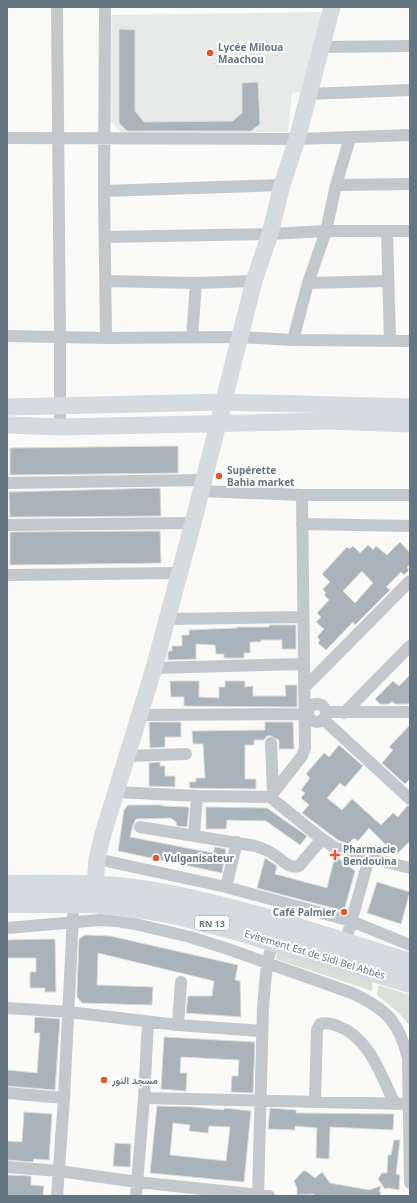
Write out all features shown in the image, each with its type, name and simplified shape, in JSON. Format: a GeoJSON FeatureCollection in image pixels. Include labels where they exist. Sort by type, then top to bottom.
{"type":"FeatureCollection","features":[{"type":"Feature","properties":{"kind":"highway","name":"Evitement Est de Sidi Bel Abbès"},"geometry":{"type":"LineString","coordinates":[[7,886],[95,886],[142,891],[179,898],[252,916],[410,964]]}},
{"type":"Feature","properties":{"kind":"highway","name":"Evitement Est de Sidi Bel Abbès"},"geometry":{"type":"LineString","coordinates":[[7,902],[74,912],[118,904],[178,914],[232,928],[273,942],[410,982]]}},
{"type":"Feature","properties":{"kind":"street"},"geometry":{"type":"LineString","coordinates":[[57,7],[60,427]]}},
{"type":"Feature","properties":{"kind":"street"},"geometry":{"type":"LineString","coordinates":[[105,7],[104,191],[106,338]]}},
{"type":"Feature","properties":{"kind":"street"},"geometry":{"type":"LineString","coordinates":[[95,886],[96,859],[109,811],[154,668],[193,523],[254,281],[270,234],[282,185],[297,139],[332,7]]}},
{"type":"Feature","properties":{"kind":"street"},"geometry":{"type":"LineString","coordinates":[[322,47],[410,46]]}},
{"type":"Feature","properties":{"kind":"street"},"geometry":{"type":"LineString","coordinates":[[309,94],[410,90]]}},
{"type":"Feature","properties":{"kind":"street"},"geometry":{"type":"LineString","coordinates":[[7,138],[297,139],[410,135]]}},
{"type":"Feature","properties":{"kind":"street"},"geometry":{"type":"LineString","coordinates":[[293,340],[308,283],[326,231],[336,185],[350,138]]}},
{"type":"Feature","properties":{"kind":"street"},"geometry":{"type":"LineString","coordinates":[[336,185],[410,184]]}},
{"type":"Feature","properties":{"kind":"street"},"geometry":{"type":"LineString","coordinates":[[104,191],[282,185]]}},
{"type":"Feature","properties":{"kind":"street"},"geometry":{"type":"LineString","coordinates":[[105,237],[270,234],[326,231],[410,231]]}},
{"type":"Feature","properties":{"kind":"street"},"geometry":{"type":"LineString","coordinates":[[387,231],[390,340]]}},
{"type":"Feature","properties":{"kind":"street"},"geometry":{"type":"LineString","coordinates":[[105,281],[196,283],[254,281]]}},
{"type":"Feature","properties":{"kind":"street"},"geometry":{"type":"LineString","coordinates":[[308,283],[388,281]]}},
{"type":"Feature","properties":{"kind":"street"},"geometry":{"type":"LineString","coordinates":[[192,337],[196,283]]}},
{"type":"Feature","properties":{"kind":"street"},"geometry":{"type":"LineString","coordinates":[[7,336],[106,338],[192,337],[410,341]]}},
{"type":"Feature","properties":{"kind":"street"},"geometry":{"type":"LineString","coordinates":[[7,406],[223,402],[410,407]]}},
{"type":"Feature","properties":{"kind":"street"},"geometry":{"type":"LineString","coordinates":[[7,425],[60,427],[219,422],[329,421],[410,424]]}},
{"type":"Feature","properties":{"kind":"street"},"geometry":{"type":"LineString","coordinates":[[7,482],[202,485],[302,495],[410,495]]}},
{"type":"Feature","properties":{"kind":"street"},"geometry":{"type":"LineString","coordinates":[[271,795],[304,752],[306,744],[302,495]]}},
{"type":"Feature","properties":{"kind":"street"},"geometry":{"type":"LineString","coordinates":[[7,526],[193,523]]}},
{"type":"Feature","properties":{"kind":"street"},"geometry":{"type":"LineString","coordinates":[[302,524],[410,526]]}},
{"type":"Feature","properties":{"kind":"street"},"geometry":{"type":"LineString","coordinates":[[7,575],[179,573]]}},
{"type":"Feature","properties":{"kind":"street"},"geometry":{"type":"LineString","coordinates":[[304,688],[410,582]]}},
{"type":"Feature","properties":{"kind":"street"},"geometry":{"type":"LineString","coordinates":[[166,619],[303,617]]}},
{"type":"Feature","properties":{"kind":"street"},"geometry":{"type":"LineString","coordinates":[[344,713],[410,646]]}},
{"type":"Feature","properties":{"kind":"street"},"geometry":{"type":"LineString","coordinates":[[154,668],[304,664]]}},
{"type":"Feature","properties":{"kind":"street"},"geometry":{"type":"LineString","coordinates":[[306,714],[310,706],[316,703],[322,704],[324,707],[325,716],[410,799]]}},
{"type":"Feature","properties":{"kind":"street"},"geometry":{"type":"LineString","coordinates":[[325,716],[344,713],[410,712]]}},
{"type":"Feature","properties":{"kind":"street"},"geometry":{"type":"LineString","coordinates":[[139,715],[306,714]]}},
{"type":"Feature","properties":{"kind":"street"},"geometry":{"type":"LineString","coordinates":[[271,743],[271,795]]}},
{"type":"Feature","properties":{"kind":"street"},"geometry":{"type":"LineString","coordinates":[[127,756],[186,754]]}},
{"type":"Feature","properties":{"kind":"street"},"geometry":{"type":"LineString","coordinates":[[116,792],[197,796],[271,795],[322,839],[334,847],[369,858],[410,868]]}},
{"type":"Feature","properties":{"kind":"street"},"geometry":{"type":"LineString","coordinates":[[194,835],[197,796]]}},
{"type":"Feature","properties":{"kind":"street"},"geometry":{"type":"LineString","coordinates":[[140,827],[255,846],[273,853],[294,867],[299,866],[322,839]]}},
{"type":"Feature","properties":{"kind":"street"},"geometry":{"type":"LineString","coordinates":[[226,887],[237,842]]}},
{"type":"Feature","properties":{"kind":"street"},"geometry":{"type":"LineString","coordinates":[[345,944],[369,858]]}},
{"type":"Feature","properties":{"kind":"street"},"geometry":{"type":"LineString","coordinates":[[96,859],[226,887],[351,922],[410,945]]}},
{"type":"Feature","properties":{"kind":"street"},"geometry":{"type":"LineString","coordinates":[[57,1196],[74,912]]}},
{"type":"Feature","properties":{"kind":"street"},"geometry":{"type":"LineString","coordinates":[[7,928],[74,912],[100,920],[135,924],[190,937],[352,992],[372,1002],[396,1024],[404,1040],[408,1058],[410,1182]]}},
{"type":"Feature","properties":{"kind":"street"},"geometry":{"type":"LineString","coordinates":[[7,1167],[59,1171],[137,1182],[262,1196],[260,1101],[261,1031],[267,963],[273,942]]}},
{"type":"Feature","properties":{"kind":"street"},"geometry":{"type":"LineString","coordinates":[[178,1025],[181,982]]}},
{"type":"Feature","properties":{"kind":"street"},"geometry":{"type":"LineString","coordinates":[[7,1008],[69,1012],[178,1025],[261,1031]]}},
{"type":"Feature","properties":{"kind":"street"},"geometry":{"type":"LineString","coordinates":[[136,1196],[144,1098],[148,1022]]}},
{"type":"Feature","properties":{"kind":"street"},"geometry":{"type":"LineString","coordinates":[[315,1102],[317,1030],[320,1024],[327,1023],[345,1029],[358,1038],[370,1052],[395,1104]]}},
{"type":"Feature","properties":{"kind":"street"},"geometry":{"type":"LineString","coordinates":[[7,1093],[64,1098]]}},
{"type":"Feature","properties":{"kind":"street"},"geometry":{"type":"LineString","coordinates":[[144,1098],[409,1104]]}},
{"type":"Feature","properties":{"kind":"shaded area","name":"Lycée Miloua Maachou"},"geometry":{"type":"Polygon","coordinates":[[[324,12],[301,92],[292,93],[288,132],[121,132],[107,117],[107,15],[324,12]]]}},
{"type":"Feature","properties":{"kind":"shaded area"},"geometry":{"type":"Polygon","coordinates":[[[278,950],[373,978],[372,991],[276,959],[278,950]]]}},
{"type":"Feature","properties":{"kind":"shaded area"},"geometry":{"type":"Polygon","coordinates":[[[379,985],[410,995],[410,1026],[399,1013],[377,995],[379,985]]]}},
{"type":"Feature","properties":{"kind":"building"},"geometry":{"type":"Polygon","coordinates":[[[119,29],[135,30],[135,111],[144,122],[233,121],[242,113],[242,83],[258,82],[260,124],[251,131],[127,131],[119,123],[119,29]]]}},
{"type":"Feature","properties":{"kind":"building"},"geometry":{"type":"Polygon","coordinates":[[[178,446],[178,473],[10,475],[10,448],[178,446]]]}},
{"type":"Feature","properties":{"kind":"building"},"geometry":{"type":"Polygon","coordinates":[[[160,488],[161,516],[10,517],[9,492],[160,488]]]}},
{"type":"Feature","properties":{"kind":"building"},"geometry":{"type":"Polygon","coordinates":[[[160,531],[161,563],[10,565],[10,532],[160,531]]]}},
{"type":"Feature","properties":{"kind":"building"},"geometry":{"type":"Polygon","coordinates":[[[400,542],[410,553],[410,564],[407,567],[409,570],[404,575],[401,572],[386,587],[390,590],[355,625],[353,622],[326,650],[318,643],[320,640],[317,637],[324,629],[316,622],[321,617],[317,613],[329,600],[324,595],[326,593],[323,589],[330,582],[322,574],[347,547],[349,549],[353,546],[360,553],[368,545],[373,550],[376,546],[387,555],[400,542]],[[362,571],[343,591],[355,603],[373,583],[362,571]]]}},
{"type":"Feature","properties":{"kind":"building"},"geometry":{"type":"Polygon","coordinates":[[[269,625],[296,625],[296,649],[282,649],[282,640],[261,640],[261,642],[250,642],[250,653],[244,653],[244,658],[224,658],[224,654],[216,654],[215,645],[196,644],[196,659],[168,660],[168,653],[169,651],[172,651],[172,646],[182,646],[182,635],[189,635],[189,630],[269,627],[269,625]]]}},
{"type":"Feature","properties":{"kind":"building"},"geometry":{"type":"Polygon","coordinates":[[[410,675],[410,703],[395,704],[392,701],[389,704],[380,704],[375,699],[393,681],[399,686],[410,675]]]}},
{"type":"Feature","properties":{"kind":"building"},"geometry":{"type":"Polygon","coordinates":[[[170,681],[199,681],[199,697],[219,698],[219,687],[225,687],[225,681],[245,681],[245,687],[253,686],[253,696],[286,696],[285,685],[297,685],[297,707],[184,706],[184,697],[171,697],[170,681]]]}},
{"type":"Feature","properties":{"kind":"building"},"geometry":{"type":"Polygon","coordinates":[[[149,722],[181,722],[181,737],[165,737],[165,747],[150,748],[149,722]]]}},
{"type":"Feature","properties":{"kind":"building"},"geometry":{"type":"Polygon","coordinates":[[[265,722],[293,722],[294,749],[279,749],[279,740],[271,736],[267,736],[264,740],[254,740],[254,745],[245,745],[245,779],[256,779],[256,789],[190,788],[189,782],[196,782],[196,778],[205,778],[203,744],[193,744],[192,731],[265,730],[265,722]]]}},
{"type":"Feature","properties":{"kind":"building"},"geometry":{"type":"Polygon","coordinates":[[[410,725],[410,779],[405,784],[382,763],[393,750],[389,747],[410,725]]]}},
{"type":"Feature","properties":{"kind":"building"},"geometry":{"type":"Polygon","coordinates":[[[339,745],[363,766],[345,787],[340,783],[327,798],[342,810],[352,799],[381,825],[393,813],[398,817],[407,806],[410,806],[410,841],[396,855],[369,828],[358,841],[354,838],[348,844],[338,840],[302,813],[309,805],[301,798],[305,793],[301,790],[310,778],[306,774],[324,753],[329,757],[339,745]]]}},
{"type":"Feature","properties":{"kind":"building"},"geometry":{"type":"Polygon","coordinates":[[[160,762],[160,766],[165,766],[165,776],[175,776],[175,787],[149,786],[149,763],[160,762]]]}},
{"type":"Feature","properties":{"kind":"building"},"geometry":{"type":"Polygon","coordinates":[[[128,805],[188,807],[187,827],[177,826],[176,822],[171,818],[136,819],[130,837],[213,853],[215,847],[226,849],[222,873],[118,851],[124,810],[128,805]]]}},
{"type":"Feature","properties":{"kind":"building"},"geometry":{"type":"Polygon","coordinates":[[[206,807],[267,808],[307,836],[300,845],[266,821],[227,820],[226,829],[206,829],[206,807]]]}},
{"type":"Feature","properties":{"kind":"building"},"geometry":{"type":"Polygon","coordinates":[[[335,856],[355,871],[344,911],[257,888],[265,858],[277,866],[275,874],[327,888],[335,856]]]}},
{"type":"Feature","properties":{"kind":"building"},"geometry":{"type":"Polygon","coordinates":[[[377,882],[410,892],[401,924],[367,913],[377,882]]]}},
{"type":"Feature","properties":{"kind":"building"},"geometry":{"type":"Polygon","coordinates":[[[85,935],[110,936],[238,965],[235,980],[240,981],[241,1017],[186,1013],[188,996],[212,996],[214,981],[98,953],[97,985],[153,987],[152,1005],[82,1003],[77,997],[79,939],[85,935]]]}},
{"type":"Feature","properties":{"kind":"building"},"geometry":{"type":"Polygon","coordinates":[[[55,939],[56,992],[45,992],[45,988],[30,988],[30,972],[36,972],[36,958],[7,958],[7,940],[55,939]]]}},
{"type":"Feature","properties":{"kind":"building"},"geometry":{"type":"Polygon","coordinates":[[[35,1017],[60,1019],[55,1090],[7,1086],[7,1070],[37,1073],[40,1033],[34,1033],[35,1017]]]}},
{"type":"Feature","properties":{"kind":"building"},"geometry":{"type":"Polygon","coordinates":[[[164,1037],[255,1042],[253,1093],[231,1092],[232,1076],[238,1076],[239,1060],[181,1057],[180,1073],[187,1073],[186,1091],[161,1089],[164,1037]]]}},
{"type":"Feature","properties":{"kind":"building"},"geometry":{"type":"Polygon","coordinates":[[[157,1106],[224,1110],[224,1108],[251,1111],[244,1182],[150,1173],[157,1106]],[[173,1123],[170,1155],[226,1161],[230,1127],[209,1126],[208,1133],[189,1131],[190,1125],[173,1123]]]}},
{"type":"Feature","properties":{"kind":"building"},"geometry":{"type":"Polygon","coordinates":[[[270,1108],[296,1110],[296,1113],[394,1114],[393,1130],[330,1127],[329,1159],[316,1158],[317,1128],[295,1126],[295,1130],[268,1129],[270,1108]]]}},
{"type":"Feature","properties":{"kind":"building"},"geometry":{"type":"Polygon","coordinates":[[[24,1112],[52,1114],[49,1160],[34,1159],[33,1162],[7,1160],[7,1141],[22,1142],[24,1112]]]}},
{"type":"Feature","properties":{"kind":"building"},"geometry":{"type":"Polygon","coordinates":[[[394,1140],[400,1140],[396,1174],[400,1175],[399,1190],[388,1188],[385,1189],[378,1179],[382,1173],[387,1173],[388,1155],[391,1155],[394,1140]]]}},
{"type":"Feature","properties":{"kind":"building"},"geometry":{"type":"Polygon","coordinates":[[[115,1143],[131,1144],[130,1167],[113,1166],[115,1143]]]}},
{"type":"Feature","properties":{"kind":"building"},"geometry":{"type":"Polygon","coordinates":[[[303,1171],[306,1171],[315,1178],[322,1172],[330,1183],[369,1190],[381,1186],[379,1192],[381,1192],[380,1196],[314,1196],[314,1194],[297,1195],[297,1188],[294,1181],[303,1171]]]}},
{"type":"Feature","properties":{"kind":"building"},"geometry":{"type":"Polygon","coordinates":[[[7,1175],[31,1176],[31,1185],[44,1186],[43,1196],[7,1196],[7,1175]]]}},
{"type":"Feature","properties":{"kind":"place","name":"Lycée Miloua Maachou"},"geometry":{"type":"Point","coordinates":[210,53]}},
{"type":"Feature","properties":{"kind":"place","name":"Supérette Bahia market"},"geometry":{"type":"Point","coordinates":[219,476]}},
{"type":"Feature","properties":{"kind":"place","name":"Pharmacie Bendouina"},"geometry":{"type":"Point","coordinates":[335,855]}},
{"type":"Feature","properties":{"kind":"place","name":"Vulganisateur"},"geometry":{"type":"Point","coordinates":[156,858]}},
{"type":"Feature","properties":{"kind":"place","name":"Café Palmier"},"geometry":{"type":"Point","coordinates":[344,912]}},
{"type":"Feature","properties":{"kind":"place","name":"مسجد النور"},"geometry":{"type":"Point","coordinates":[104,1080]}}]}
